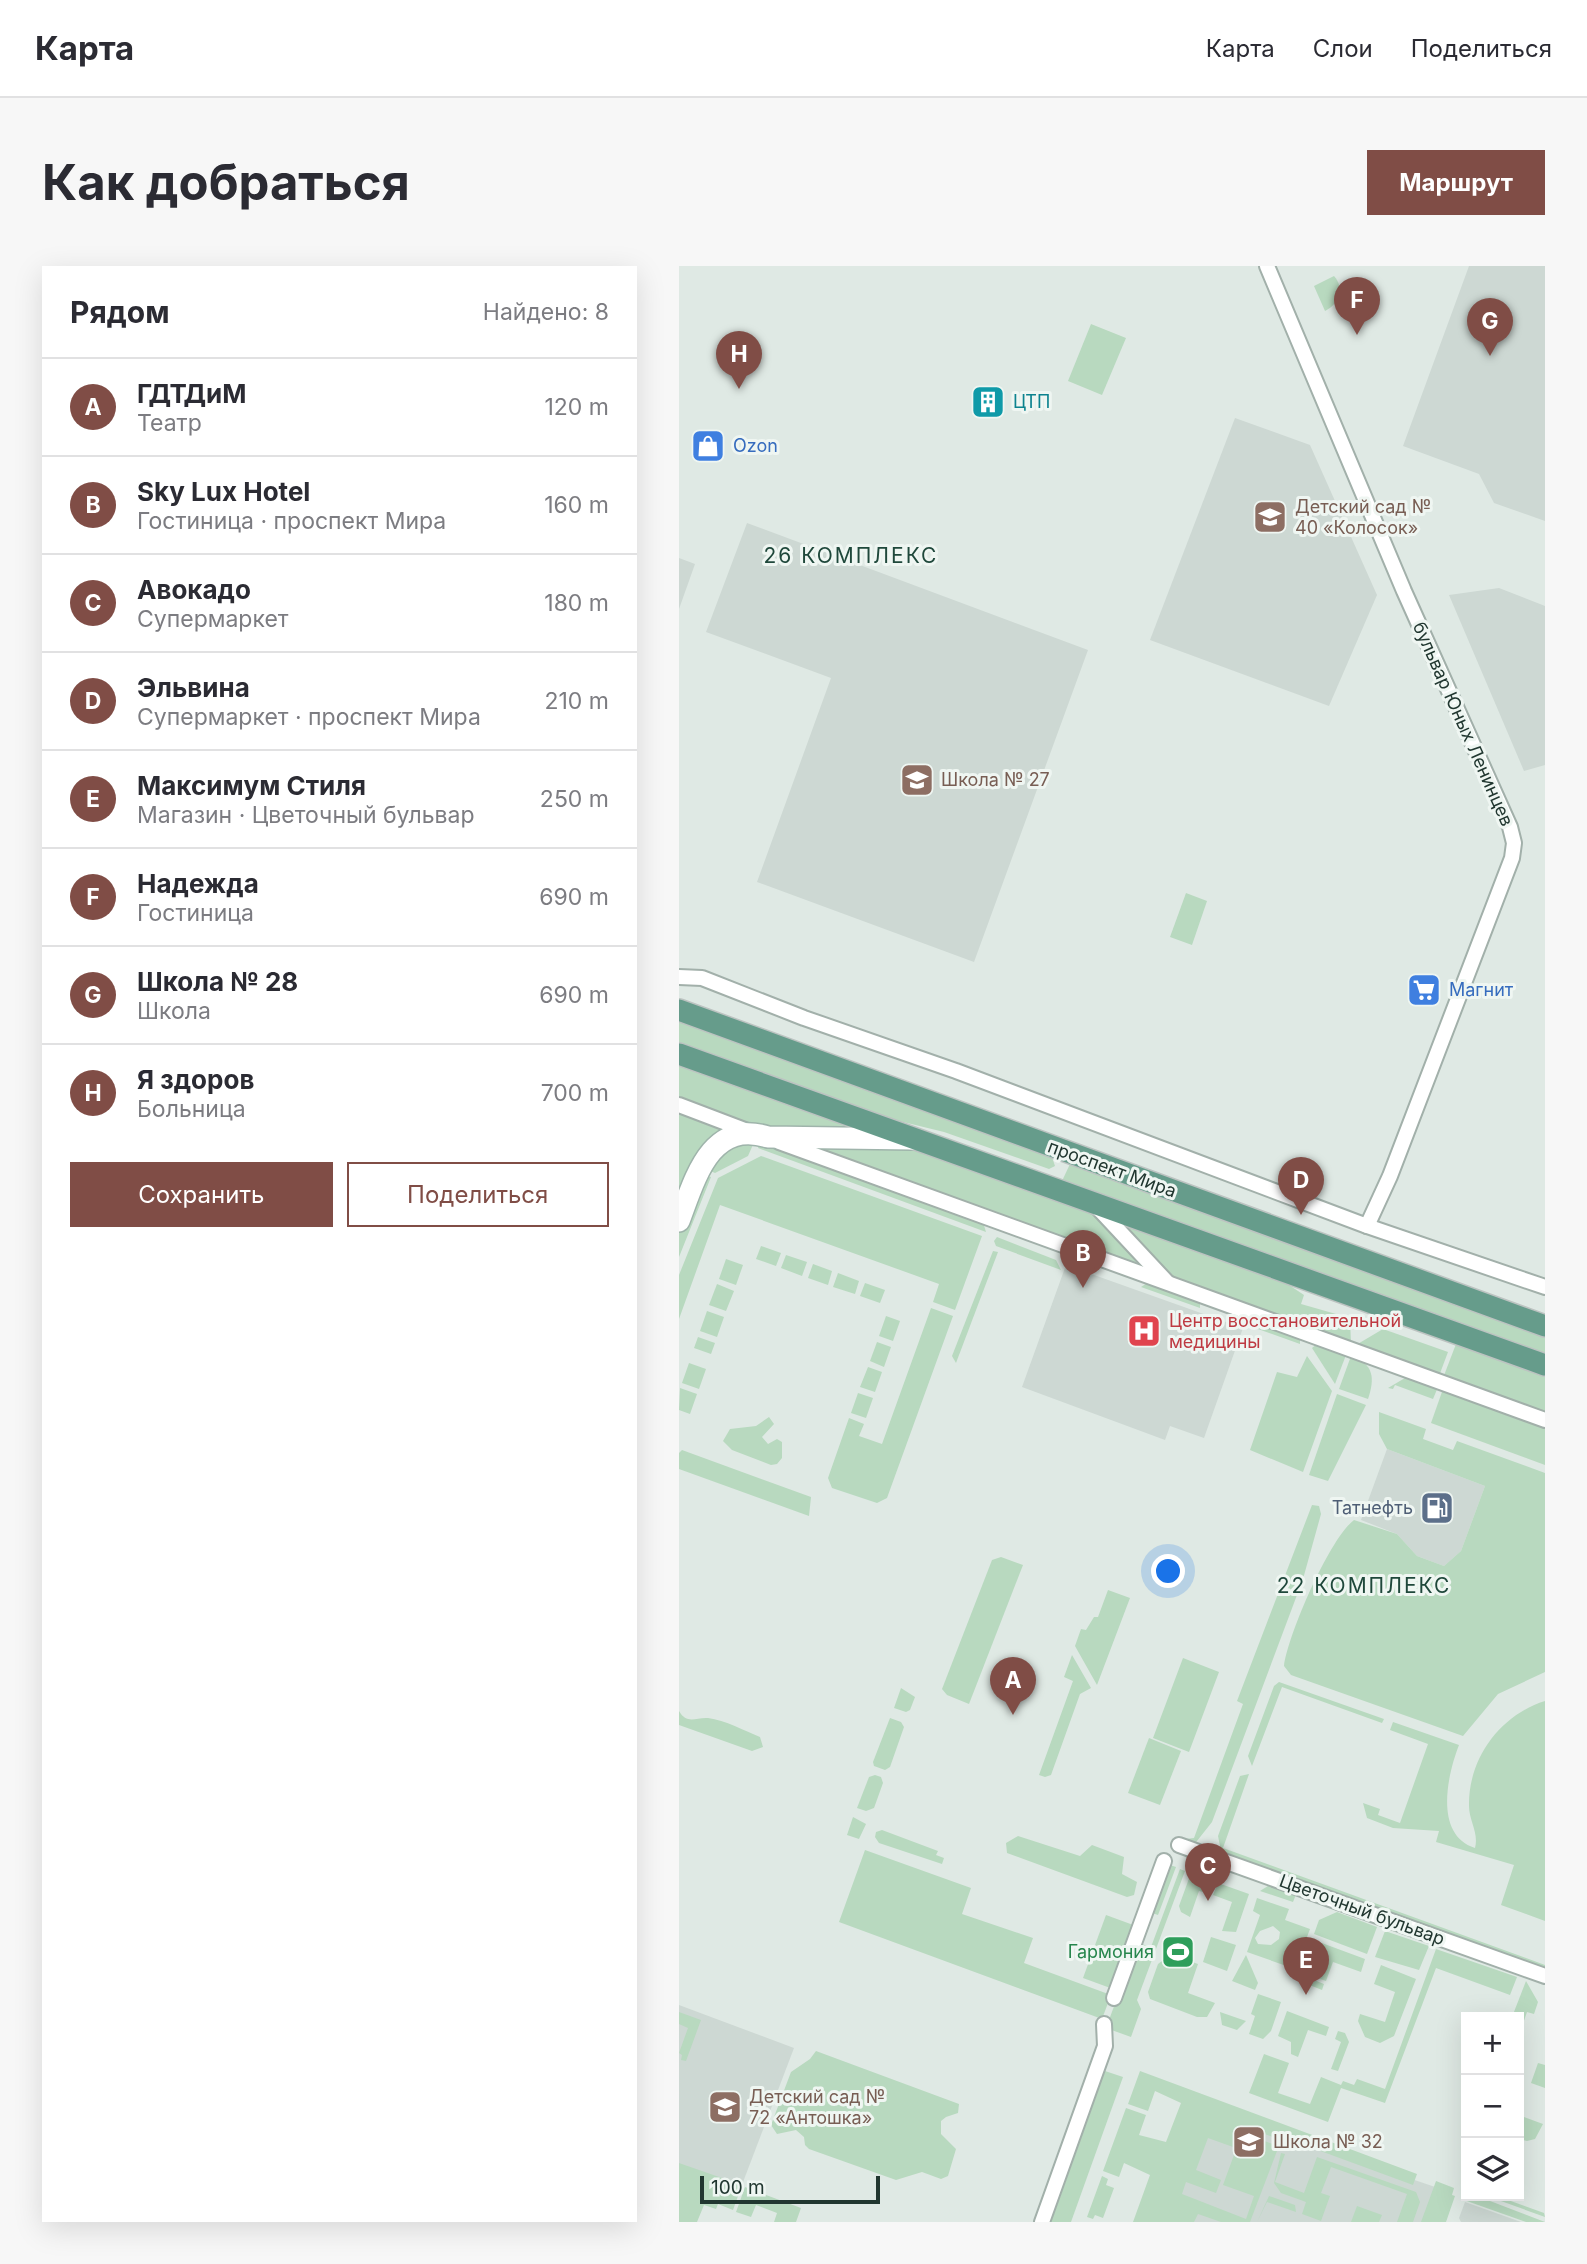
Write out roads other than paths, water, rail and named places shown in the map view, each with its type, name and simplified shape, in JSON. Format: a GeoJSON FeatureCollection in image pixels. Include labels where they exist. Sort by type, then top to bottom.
{"type":"FeatureCollection","features":[{"type":"Feature","properties":{"kind":"main road","name":"проспект Мира"},"geometry":{"type":"LineString","coordinates":[[679,1010],[1545,1326]]}},
{"type":"Feature","properties":{"kind":"main road","name":"проспект Мира"},"geometry":{"type":"LineString","coordinates":[[679,1054],[1545,1365]]}},
{"type":"Feature","properties":{"kind":"main road"},"geometry":{"type":"LineString","coordinates":[[1039,1182],[1051,1180],[1060,1170],[1059,1156],[1053,1148]]}},
{"type":"Feature","properties":{"kind":"street","name":"бульвар Юных Ленинцев"},"geometry":{"type":"LineString","coordinates":[[1267,266],[1404,591],[1502,806],[1514,843],[1512,858],[1390,1176],[1367,1226]]}},
{"type":"Feature","properties":{"kind":"street"},"geometry":{"type":"LineString","coordinates":[[679,976],[702,978],[1367,1226],[1545,1287]]}},
{"type":"Feature","properties":{"kind":"street"},"geometry":{"type":"LineString","coordinates":[[679,1105],[1545,1420]]}},
{"type":"Feature","properties":{"kind":"street"},"geometry":{"type":"LineString","coordinates":[[679,1221],[703,1160],[720,1144],[759,1135],[921,1139]]}},
{"type":"Feature","properties":{"kind":"street"},"geometry":{"type":"LineString","coordinates":[[1091,1201],[1169,1284]]}},
{"type":"Feature","properties":{"kind":"street","name":"Цветочный бульвар"},"geometry":{"type":"LineString","coordinates":[[1179,1845],[1545,1976]]}},
{"type":"Feature","properties":{"kind":"street"},"geometry":{"type":"LineString","coordinates":[[1114,1998],[1164,1861]]}},
{"type":"Feature","properties":{"kind":"street"},"geometry":{"type":"LineString","coordinates":[[1042,2222],[1105,2046],[1104,2024]]}},
{"type":"Feature","properties":{"kind":"place","name":"Надежда"},"geometry":{"type":"Point","coordinates":[1357,335]}},
{"type":"Feature","properties":{"kind":"place","name":"Школа № 28"},"geometry":{"type":"Point","coordinates":[1490,356]}},
{"type":"Feature","properties":{"kind":"place","name":"Я здоров"},"geometry":{"type":"Point","coordinates":[739,389]}},
{"type":"Feature","properties":{"kind":"place","name":"ЦТП"},"geometry":{"type":"Point","coordinates":[988,402]}},
{"type":"Feature","properties":{"kind":"place","name":"Ozon"},"geometry":{"type":"Point","coordinates":[708,446]}},
{"type":"Feature","properties":{"kind":"place","name":"Детский сад № 40 «Колосок»"},"geometry":{"type":"Point","coordinates":[1270,517]}},
{"type":"Feature","properties":{"kind":"place","name":"Школа № 27"},"geometry":{"type":"Point","coordinates":[917,780]}},
{"type":"Feature","properties":{"kind":"place","name":"Магнит"},"geometry":{"type":"Point","coordinates":[1424,990]}},
{"type":"Feature","properties":{"kind":"place","name":"Эльвина"},"geometry":{"type":"Point","coordinates":[1301,1215]}},
{"type":"Feature","properties":{"kind":"place","name":"Sky Lux Hotel"},"geometry":{"type":"Point","coordinates":[1083,1288]}},
{"type":"Feature","properties":{"kind":"place","name":"Центр восстановительной медицины"},"geometry":{"type":"Point","coordinates":[1144,1331]}},
{"type":"Feature","properties":{"kind":"place","name":"Татнефть"},"geometry":{"type":"Point","coordinates":[1437,1508]}},
{"type":"Feature","properties":{"kind":"place","name":"ГДТДиМ"},"geometry":{"type":"Point","coordinates":[1013,1715]}},
{"type":"Feature","properties":{"kind":"place","name":"Авокадо"},"geometry":{"type":"Point","coordinates":[1208,1901]}},
{"type":"Feature","properties":{"kind":"place","name":"Гармония"},"geometry":{"type":"Point","coordinates":[1178,1952]}},
{"type":"Feature","properties":{"kind":"place","name":"Максимум Стиля"},"geometry":{"type":"Point","coordinates":[1306,1995]}},
{"type":"Feature","properties":{"kind":"place","name":"Детский сад № 72 «Антошка»"},"geometry":{"type":"Point","coordinates":[725,2107]}},
{"type":"Feature","properties":{"kind":"place","name":"Школа № 32"},"geometry":{"type":"Point","coordinates":[1249,2142]}},
{"type":"Feature","properties":{"kind":"district","name":"26 КОМПЛЕКС"},"geometry":{"type":"Point","coordinates":[851,556]}},
{"type":"Feature","properties":{"kind":"district","name":"22 КОМПЛЕКС"},"geometry":{"type":"Point","coordinates":[1364,1586]}}]}
